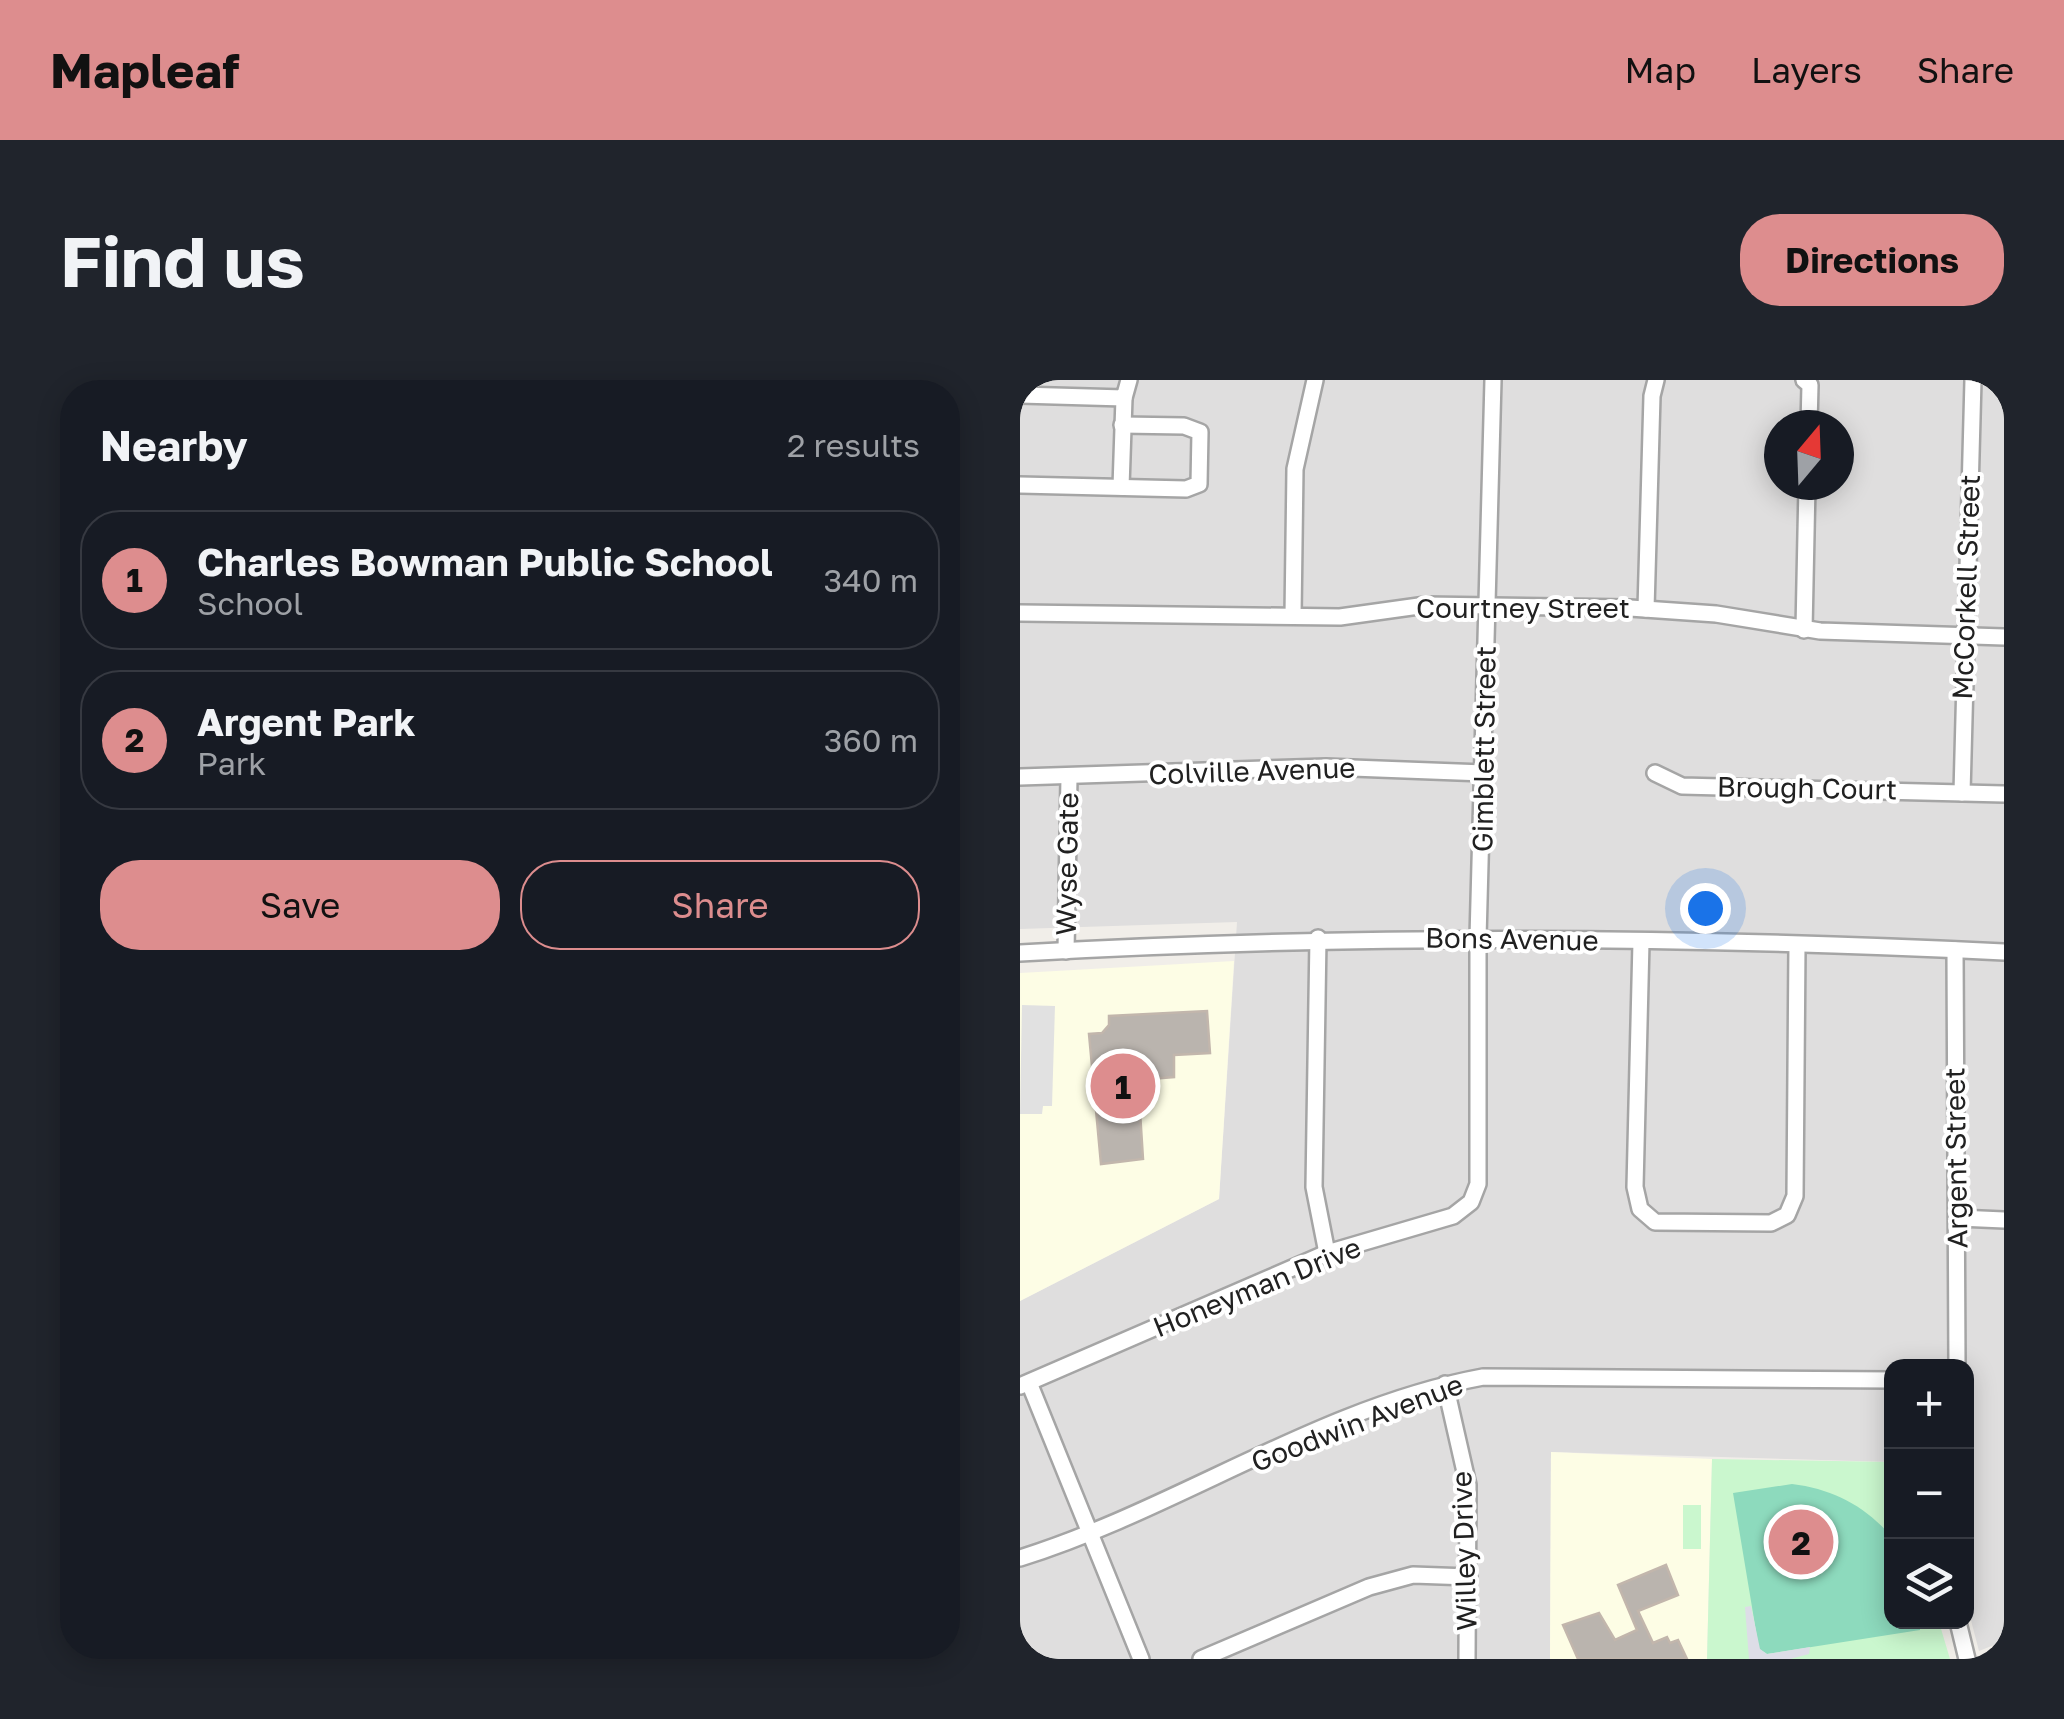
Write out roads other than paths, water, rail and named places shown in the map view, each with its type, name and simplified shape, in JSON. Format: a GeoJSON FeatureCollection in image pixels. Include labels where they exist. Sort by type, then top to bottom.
{"type":"FeatureCollection","features":[{"type":"Feature","properties":{"kind":"street"},"geometry":{"type":"LineString","coordinates":[[1121,487],[1122,424],[1128,380]]}},
{"type":"Feature","properties":{"kind":"street"},"geometry":{"type":"LineString","coordinates":[[1293,616],[1295,469],[1315,380]]}},
{"type":"Feature","properties":{"kind":"street","name":"Gimblett Street"},"geometry":{"type":"LineString","coordinates":[[1478,938],[1493,380]]}},
{"type":"Feature","properties":{"kind":"street"},"geometry":{"type":"LineString","coordinates":[[1646,609],[1652,396],[1656,380]]}},
{"type":"Feature","properties":{"kind":"street"},"geometry":{"type":"LineString","coordinates":[[1804,380],[1810,385],[1809,410]]}},
{"type":"Feature","properties":{"kind":"street","name":"McCorkell Street"},"geometry":{"type":"LineString","coordinates":[[1962,793],[1972,380]]}},
{"type":"Feature","properties":{"kind":"street"},"geometry":{"type":"LineString","coordinates":[[1020,395],[1124,398]]}},
{"type":"Feature","properties":{"kind":"street"},"geometry":{"type":"LineString","coordinates":[[1020,485],[1193,488],[1202,478],[1203,439],[1193,427],[1122,424]]}},
{"type":"Feature","properties":{"kind":"street"},"geometry":{"type":"LineString","coordinates":[[1804,630],[1807,500]]}},
{"type":"Feature","properties":{"kind":"street","name":"Courtney Street"},"geometry":{"type":"LineString","coordinates":[[1020,612],[1340,618],[1426,605],[1646,609],[1716,614],[1804,630],[2004,637]]}},
{"type":"Feature","properties":{"kind":"street","name":"Colville Avenue"},"geometry":{"type":"LineString","coordinates":[[1020,777],[1326,767],[1484,773]]}},
{"type":"Feature","properties":{"kind":"street","name":"Brough Court"},"geometry":{"type":"LineString","coordinates":[[1655,773],[1682,786],[2004,794]]}},
{"type":"Feature","properties":{"kind":"street","name":"Wyse Gate"},"geometry":{"type":"LineString","coordinates":[[1066,951],[1069,778]]}},
{"type":"Feature","properties":{"kind":"street"},"geometry":{"type":"LineString","coordinates":[[1318,938],[1314,1188],[1327,1253]]}},
{"type":"Feature","properties":{"kind":"street","name":"Bons Avenue"},"geometry":{"type":"LineString","coordinates":[[1020,954],[1318,938],[1478,938],[2004,952]]}},
{"type":"Feature","properties":{"kind":"street","name":"Honeyman Drive"},"geometry":{"type":"LineString","coordinates":[[1025,1385],[1327,1253],[1453,1216],[1471,1202],[1478,1184],[1478,938]]}},
{"type":"Feature","properties":{"kind":"street"},"geometry":{"type":"LineString","coordinates":[[1641,942],[1635,1187],[1640,1209],[1655,1222],[1771,1223],[1787,1215],[1795,1196],[1797,945]]}},
{"type":"Feature","properties":{"kind":"street","name":"Argent Street"},"geometry":{"type":"LineString","coordinates":[[1954,950],[1957,1359]]}},
{"type":"Feature","properties":{"kind":"street"},"geometry":{"type":"LineString","coordinates":[[1959,1218],[2004,1220]]}},
{"type":"Feature","properties":{"kind":"street","name":"Goodwin Avenue"},"geometry":{"type":"LineString","coordinates":[[1020,1558],[1087,1534],[1313,1434],[1445,1384],[1483,1377],[1884,1380]]}},
{"type":"Feature","properties":{"kind":"street","name":"Willey Drive"},"geometry":{"type":"LineString","coordinates":[[1445,1384],[1468,1485],[1466,1659]]}},
{"type":"Feature","properties":{"kind":"street"},"geometry":{"type":"LineString","coordinates":[[1025,1385],[1141,1659]]}},
{"type":"Feature","properties":{"kind":"street"},"geometry":{"type":"LineString","coordinates":[[1201,1659],[1369,1587],[1413,1576],[1469,1576]]}},
{"type":"Feature","properties":{"kind":"street"},"geometry":{"type":"LineString","coordinates":[[1960,1629],[1967,1659]]}},
{"type":"Feature","properties":{"kind":"place","name":"Charles Bowman Public School"},"geometry":{"type":"Point","coordinates":[1123,1086]}},
{"type":"Feature","properties":{"kind":"place","name":"Argent Park"},"geometry":{"type":"Point","coordinates":[1801,1542]}}]}
